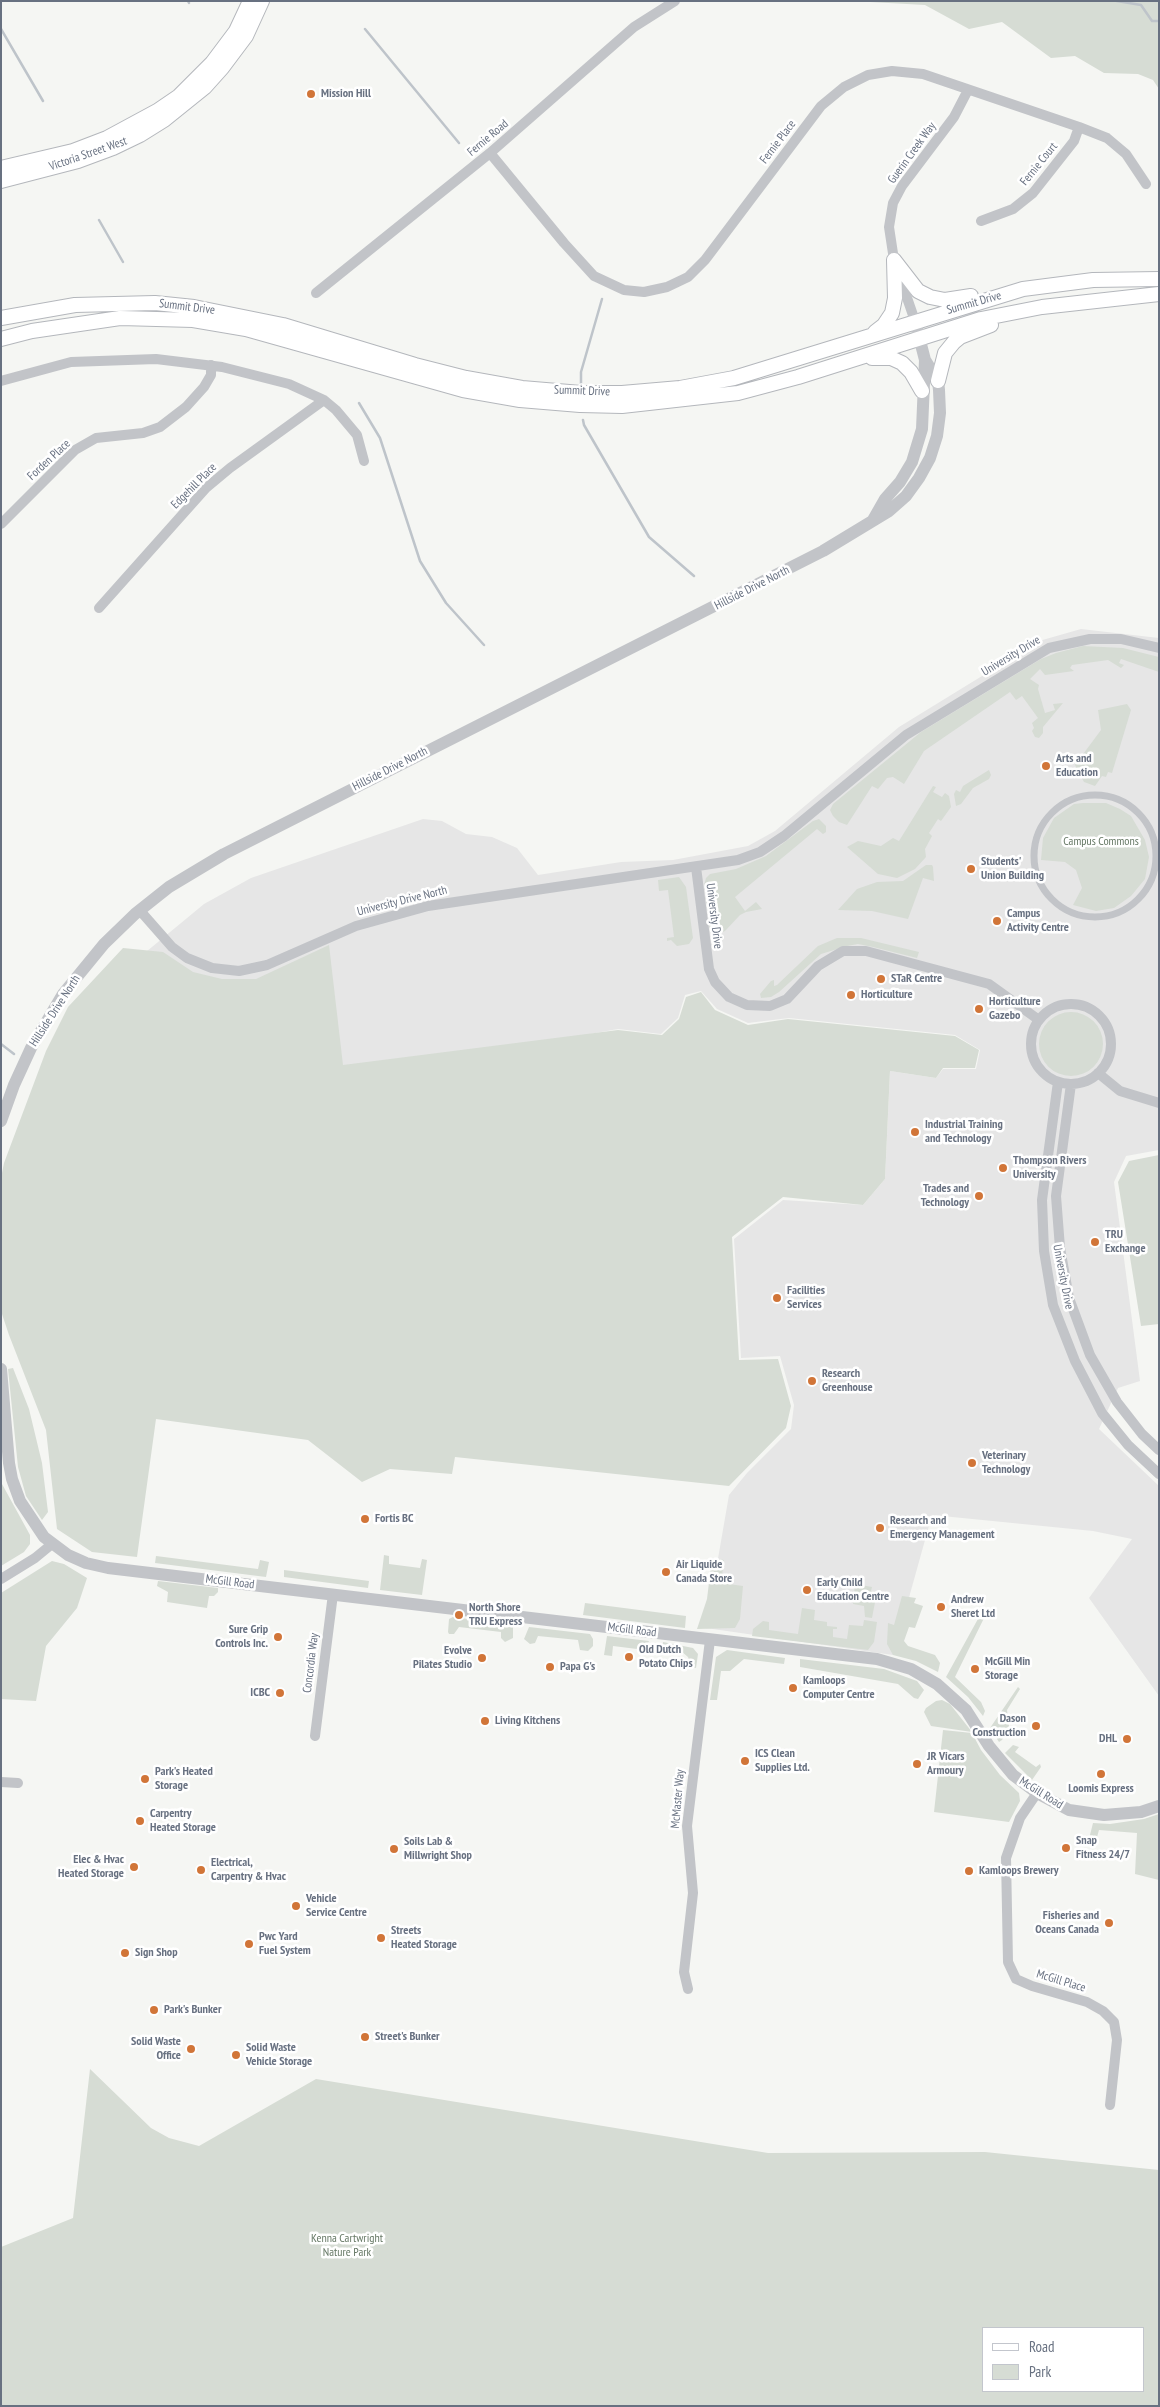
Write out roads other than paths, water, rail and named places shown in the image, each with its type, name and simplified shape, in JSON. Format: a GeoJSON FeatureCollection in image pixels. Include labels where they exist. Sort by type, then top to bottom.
{"type":"FeatureCollection","features":[{"type":"Feature","properties":{"kind":"main road","name":"Victoria Street West"},"geometry":{"type":"LineString","coordinates":[[1,168],[73,151],[99,142],[133,126],[158,111],[179,96],[212,62],[236,31],[250,1]]}},
{"type":"Feature","properties":{"kind":"main road","name":"Victoria Street West"},"geometry":{"type":"LineString","coordinates":[[1,180],[78,160],[113,148],[140,135],[164,120],[205,87],[222,68],[246,36],[262,1]]}},
{"type":"Feature","properties":{"kind":"main road"},"geometry":{"type":"LineString","coordinates":[[894,260],[918,290],[930,298],[945,300],[1023,289]]}},
{"type":"Feature","properties":{"kind":"main road"},"geometry":{"type":"LineString","coordinates":[[871,335],[884,325],[892,312],[895,298],[894,260]]}},
{"type":"Feature","properties":{"kind":"main road","name":"Summit Drive"},"geometry":{"type":"LineString","coordinates":[[1,318],[74,305],[155,304],[194,307],[283,325],[415,365],[466,378],[522,388],[581,393],[622,393],[680,388],[734,378],[915,320],[1023,289],[1093,280],[1159,279]]}},
{"type":"Feature","properties":{"kind":"main road","name":"Summit Drive"},"geometry":{"type":"LineString","coordinates":[[1,339],[32,331],[120,318],[193,320],[261,333],[463,390],[520,400],[622,406],[738,392],[861,357],[981,319],[1097,299],[1159,294]]}},
{"type":"Feature","properties":{"kind":"main road"},"geometry":{"type":"LineString","coordinates":[[938,381],[945,353],[954,342],[1022,311]]}},
{"type":"Feature","properties":{"kind":"main road"},"geometry":{"type":"LineString","coordinates":[[861,357],[891,358],[898,361],[909,369],[922,391]]}},
{"type":"Feature","properties":{"kind":"street","name":"Fernie Road"},"geometry":{"type":"LineString","coordinates":[[316,293],[490,153],[634,28],[675,1]]}},
{"type":"Feature","properties":{"kind":"street","name":"Fernie Place"},"geometry":{"type":"LineString","coordinates":[[490,153],[564,243],[594,276],[624,290],[644,292],[668,287],[688,277],[705,260],[821,106],[844,87],[868,75],[892,71],[923,74],[1107,138],[1126,154],[1146,184]]}},
{"type":"Feature","properties":{"kind":"street","name":"Guerin Creek Way"},"geometry":{"type":"LineString","coordinates":[[915,320],[894,260],[889,227],[894,203],[902,186],[954,117],[968,90]]}},
{"type":"Feature","properties":{"kind":"street","name":"Fernie Court"},"geometry":{"type":"LineString","coordinates":[[981,221],[1013,209],[1033,193],[1074,141],[1078,127]]}},
{"type":"Feature","properties":{"kind":"street","name":"Hillside Drive North"},"geometry":{"type":"LineString","coordinates":[[873,520],[884,499],[906,472],[916,452],[924,418],[922,391],[925,360],[915,320]]}},
{"type":"Feature","properties":{"kind":"street"},"geometry":{"type":"LineString","coordinates":[[1,381],[71,362],[156,359],[212,365],[289,384],[324,400],[336,410],[357,435],[364,461]]}},
{"type":"Feature","properties":{"kind":"street","name":"Hillside Drive North"},"geometry":{"type":"LineString","coordinates":[[1,1121],[22,1066],[40,1030],[63,994],[97,951],[135,914],[182,879],[224,854],[823,551],[888,512],[906,496],[920,478],[930,458],[939,424],[940,402],[938,381],[925,360]]}},
{"type":"Feature","properties":{"kind":"street","name":"Forden Place"},"geometry":{"type":"LineString","coordinates":[[1,524],[75,450],[96,438],[143,433],[160,427],[186,407],[204,387],[211,375],[212,365]]}},
{"type":"Feature","properties":{"kind":"street","name":"Edgehill Place"},"geometry":{"type":"LineString","coordinates":[[99,608],[206,488],[230,468],[324,400]]}},
{"type":"Feature","properties":{"kind":"street","name":"University Drive"},"geometry":{"type":"LineString","coordinates":[[1039,1020],[989,984],[866,951],[843,951],[818,966],[787,999],[770,1006],[747,1005],[729,997],[715,982],[709,969],[696,867],[738,860],[760,852],[784,836],[906,735],[1050,648],[1090,638],[1121,639],[1159,648]]}},
{"type":"Feature","properties":{"kind":"street"},"geometry":{"type":"LineString","coordinates":[[1105,796],[1121,801],[1140,815],[1153,836],[1157,860],[1150,884],[1135,902],[1113,914],[1089,916],[1066,909],[1047,894],[1036,872],[1034,848],[1042,825],[1059,807],[1081,797],[1105,796]]}},
{"type":"Feature","properties":{"kind":"street","name":"University Drive North"},"geometry":{"type":"LineString","coordinates":[[143,914],[172,947],[195,963],[223,970],[248,970],[266,966],[356,926],[428,906],[696,867]]}},
{"type":"Feature","properties":{"kind":"street"},"geometry":{"type":"LineString","coordinates":[[97,951],[112,942],[175,889],[182,879]]}},
{"type":"Feature","properties":{"kind":"street"},"geometry":{"type":"LineString","coordinates":[[1072,1004],[1085,1007],[1096,1013],[1104,1023],[1111,1045],[1109,1055],[1098,1073],[1085,1081],[1071,1084],[1058,1082],[1046,1076],[1038,1067],[1032,1056],[1032,1037],[1039,1020],[1048,1011],[1072,1004]]}},
{"type":"Feature","properties":{"kind":"street"},"geometry":{"type":"LineString","coordinates":[[1098,1073],[1120,1092],[1159,1103]]}},
{"type":"Feature","properties":{"kind":"street","name":"University Drive"},"geometry":{"type":"LineString","coordinates":[[1058,1082],[1042,1200],[1044,1251],[1053,1304],[1075,1361],[1102,1412],[1128,1445],[1159,1474]]}},
{"type":"Feature","properties":{"kind":"street","name":"University Drive"},"geometry":{"type":"LineString","coordinates":[[1071,1084],[1056,1196],[1060,1248],[1069,1298],[1090,1355],[1117,1402],[1142,1434],[1159,1450]]}},
{"type":"Feature","properties":{"kind":"street"},"geometry":{"type":"LineString","coordinates":[[1,1369],[6,1447],[12,1481],[31,1520],[52,1544],[31,1561],[1,1579]]}},
{"type":"Feature","properties":{"kind":"street","name":"McGill Road"},"geometry":{"type":"LineString","coordinates":[[52,1544],[77,1559],[102,1567],[877,1660],[911,1669],[937,1684],[966,1710],[989,1746],[1010,1772],[1037,1793],[1069,1810],[1104,1815],[1142,1812],[1159,1806]]}},
{"type":"Feature","properties":{"kind":"street","name":"Concordia Way"},"geometry":{"type":"LineString","coordinates":[[315,1736],[333,1594]]}},
{"type":"Feature","properties":{"kind":"street","name":"McMaster Way"},"geometry":{"type":"LineString","coordinates":[[688,1990],[684,1972],[693,1893],[687,1826],[710,1640]]}},
{"type":"Feature","properties":{"kind":"street"},"geometry":{"type":"LineString","coordinates":[[1,1782],[18,1783]]}},
{"type":"Feature","properties":{"kind":"street","name":"McGill Place"},"geometry":{"type":"LineString","coordinates":[[1037,1793],[1020,1818],[1006,1858],[1008,1962],[1016,1979],[1032,1986],[1087,2002],[1103,2011],[1114,2022],[1117,2040],[1110,2105]]}},
{"type":"Feature","properties":{"kind":"waterway"},"geometry":{"type":"LineString","coordinates":[[1117,1],[1141,5],[1152,21],[1159,21]]}},
{"type":"Feature","properties":{"kind":"waterway"},"geometry":{"type":"LineString","coordinates":[[1,29],[43,101]]}},
{"type":"Feature","properties":{"kind":"waterway"},"geometry":{"type":"LineString","coordinates":[[365,29],[459,143]]}},
{"type":"Feature","properties":{"kind":"waterway"},"geometry":{"type":"LineString","coordinates":[[99,220],[123,262]]}},
{"type":"Feature","properties":{"kind":"waterway"},"geometry":{"type":"LineString","coordinates":[[581,385],[581,372],[602,299]]}},
{"type":"Feature","properties":{"kind":"waterway"},"geometry":{"type":"LineString","coordinates":[[359,403],[380,438],[420,561],[446,603],[484,645]]}},
{"type":"Feature","properties":{"kind":"waterway"},"geometry":{"type":"LineString","coordinates":[[583,420],[584,425],[649,537],[694,576]]}},
{"type":"Feature","properties":{"kind":"waterway"},"geometry":{"type":"LineString","coordinates":[[1,1044],[14,1054]]}},
{"type":"Feature","properties":{"kind":"place","name":"Mission Hill"},"geometry":{"type":"Point","coordinates":[311,94]}},
{"type":"Feature","properties":{"kind":"place","name":"Arts and Education"},"geometry":{"type":"Point","coordinates":[1046,766]}},
{"type":"Feature","properties":{"kind":"place","name":"Students' Union Building"},"geometry":{"type":"Point","coordinates":[971,869]}},
{"type":"Feature","properties":{"kind":"place","name":"Campus Activity Centre"},"geometry":{"type":"Point","coordinates":[997,921]}},
{"type":"Feature","properties":{"kind":"place","name":"STaR Centre"},"geometry":{"type":"Point","coordinates":[881,979]}},
{"type":"Feature","properties":{"kind":"place","name":"Horticulture"},"geometry":{"type":"Point","coordinates":[851,995]}},
{"type":"Feature","properties":{"kind":"place","name":"Horticulture Gazebo"},"geometry":{"type":"Point","coordinates":[979,1009]}},
{"type":"Feature","properties":{"kind":"place","name":"Industrial Training and Technology"},"geometry":{"type":"Point","coordinates":[915,1132]}},
{"type":"Feature","properties":{"kind":"place","name":"Thompson Rivers University"},"geometry":{"type":"Point","coordinates":[1003,1168]}},
{"type":"Feature","properties":{"kind":"place","name":"Trades and Technology"},"geometry":{"type":"Point","coordinates":[979,1196]}},
{"type":"Feature","properties":{"kind":"place","name":"TRU Exchange"},"geometry":{"type":"Point","coordinates":[1095,1242]}},
{"type":"Feature","properties":{"kind":"place","name":"Facilities Services"},"geometry":{"type":"Point","coordinates":[777,1298]}},
{"type":"Feature","properties":{"kind":"place","name":"Research Greenhouse"},"geometry":{"type":"Point","coordinates":[812,1381]}},
{"type":"Feature","properties":{"kind":"place","name":"Veterinary Technology"},"geometry":{"type":"Point","coordinates":[972,1463]}},
{"type":"Feature","properties":{"kind":"place","name":"Fortis BC"},"geometry":{"type":"Point","coordinates":[365,1519]}},
{"type":"Feature","properties":{"kind":"place","name":"Research and Emergency Management"},"geometry":{"type":"Point","coordinates":[880,1528]}},
{"type":"Feature","properties":{"kind":"place","name":"Air Liquide Canada Store"},"geometry":{"type":"Point","coordinates":[666,1572]}},
{"type":"Feature","properties":{"kind":"place","name":"Early Child Education Centre"},"geometry":{"type":"Point","coordinates":[807,1590]}},
{"type":"Feature","properties":{"kind":"place","name":"Andrew Sheret Ltd"},"geometry":{"type":"Point","coordinates":[941,1607]}},
{"type":"Feature","properties":{"kind":"place","name":"North Shore TRU Express"},"geometry":{"type":"Point","coordinates":[459,1615]}},
{"type":"Feature","properties":{"kind":"place","name":"Sure Grip Controls Inc."},"geometry":{"type":"Point","coordinates":[278,1637]}},
{"type":"Feature","properties":{"kind":"place","name":"Old Dutch Potato Chips"},"geometry":{"type":"Point","coordinates":[629,1657]}},
{"type":"Feature","properties":{"kind":"place","name":"Evolve Pilates Studio"},"geometry":{"type":"Point","coordinates":[482,1658]}},
{"type":"Feature","properties":{"kind":"place","name":"Papa G's"},"geometry":{"type":"Point","coordinates":[550,1667]}},
{"type":"Feature","properties":{"kind":"place","name":"McGill Min Storage"},"geometry":{"type":"Point","coordinates":[975,1669]}},
{"type":"Feature","properties":{"kind":"place","name":"Kamloops Computer Centre"},"geometry":{"type":"Point","coordinates":[793,1688]}},
{"type":"Feature","properties":{"kind":"place","name":"ICBC"},"geometry":{"type":"Point","coordinates":[280,1693]}},
{"type":"Feature","properties":{"kind":"place","name":"Living Kitchens"},"geometry":{"type":"Point","coordinates":[485,1721]}},
{"type":"Feature","properties":{"kind":"place","name":"Dason Construction"},"geometry":{"type":"Point","coordinates":[1036,1726]}},
{"type":"Feature","properties":{"kind":"place","name":"DHL"},"geometry":{"type":"Point","coordinates":[1127,1739]}},
{"type":"Feature","properties":{"kind":"place","name":"ICS Clean Supplies Ltd."},"geometry":{"type":"Point","coordinates":[745,1761]}},
{"type":"Feature","properties":{"kind":"place","name":"JR Vicars Armoury"},"geometry":{"type":"Point","coordinates":[917,1764]}},
{"type":"Feature","properties":{"kind":"place","name":"Loomis Express"},"geometry":{"type":"Point","coordinates":[1101,1774]}},
{"type":"Feature","properties":{"kind":"place","name":"Park's Heated Storage"},"geometry":{"type":"Point","coordinates":[145,1779]}},
{"type":"Feature","properties":{"kind":"place","name":"Carpentry Heated Storage"},"geometry":{"type":"Point","coordinates":[140,1821]}},
{"type":"Feature","properties":{"kind":"place","name":"Snap Fitness 24/7"},"geometry":{"type":"Point","coordinates":[1066,1848]}},
{"type":"Feature","properties":{"kind":"place","name":"Soils Lab & Millwright Shop"},"geometry":{"type":"Point","coordinates":[394,1849]}},
{"type":"Feature","properties":{"kind":"place","name":"Elec & Hvac Heated Storage"},"geometry":{"type":"Point","coordinates":[134,1867]}},
{"type":"Feature","properties":{"kind":"place","name":"Electrical, Carpentry & Hvac"},"geometry":{"type":"Point","coordinates":[201,1870]}},
{"type":"Feature","properties":{"kind":"place","name":"Kamloops Brewery"},"geometry":{"type":"Point","coordinates":[969,1871]}},
{"type":"Feature","properties":{"kind":"place","name":"Vehicle Service Centre"},"geometry":{"type":"Point","coordinates":[296,1906]}},
{"type":"Feature","properties":{"kind":"place","name":"Fisheries and Oceans Canada"},"geometry":{"type":"Point","coordinates":[1109,1923]}},
{"type":"Feature","properties":{"kind":"place","name":"Streets Heated Storage"},"geometry":{"type":"Point","coordinates":[381,1938]}},
{"type":"Feature","properties":{"kind":"place","name":"Pwc Yard Fuel System"},"geometry":{"type":"Point","coordinates":[249,1944]}},
{"type":"Feature","properties":{"kind":"place","name":"Sign Shop"},"geometry":{"type":"Point","coordinates":[125,1953]}},
{"type":"Feature","properties":{"kind":"place","name":"Park's Bunker"},"geometry":{"type":"Point","coordinates":[154,2010]}},
{"type":"Feature","properties":{"kind":"place","name":"Street's Bunker"},"geometry":{"type":"Point","coordinates":[365,2037]}},
{"type":"Feature","properties":{"kind":"place","name":"Solid Waste Office"},"geometry":{"type":"Point","coordinates":[191,2049]}},
{"type":"Feature","properties":{"kind":"place","name":"Solid Waste Vehicle Storage"},"geometry":{"type":"Point","coordinates":[236,2055]}},
{"type":"Feature","properties":{"kind":"park label","name":"Campus Commons"},"geometry":{"type":"Point","coordinates":[1101,842]}},
{"type":"Feature","properties":{"kind":"park label","name":"Kenna Cartwright Nature Park"},"geometry":{"type":"Point","coordinates":[347,2246]}}]}
